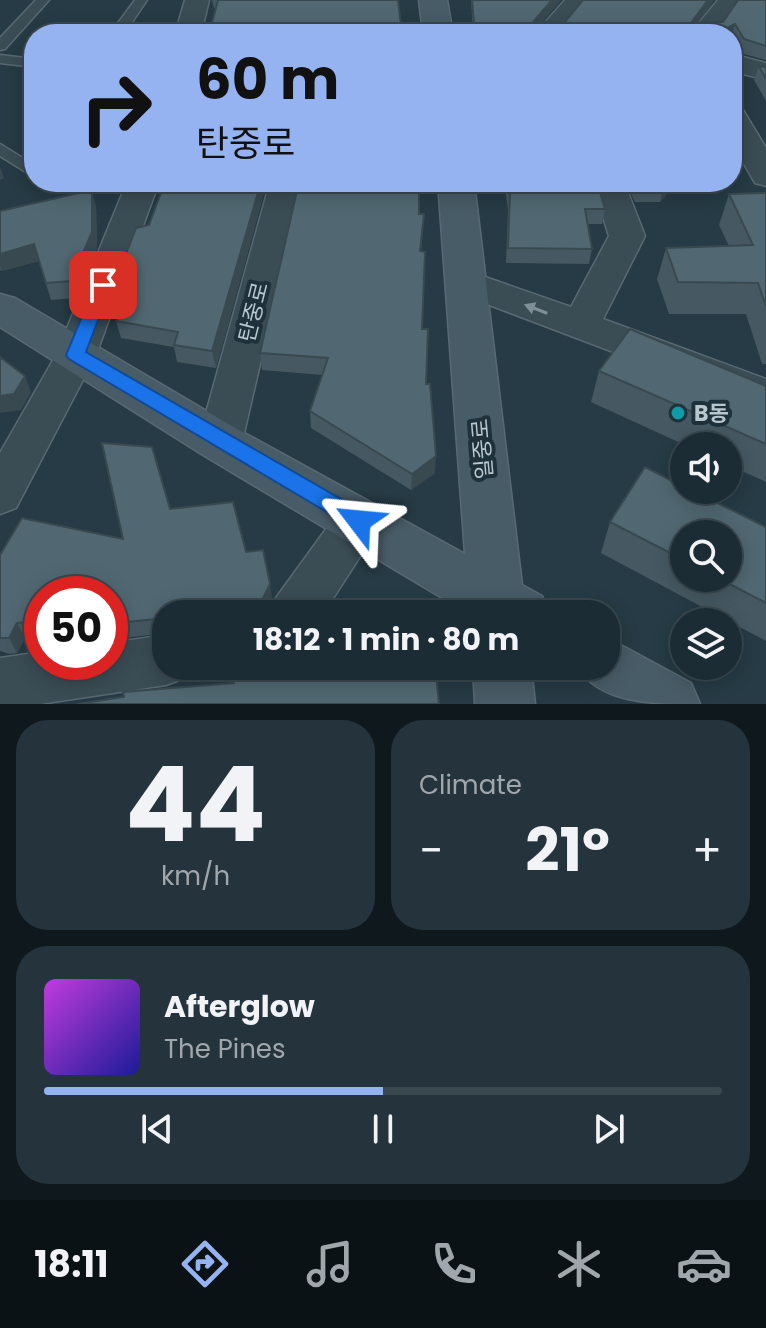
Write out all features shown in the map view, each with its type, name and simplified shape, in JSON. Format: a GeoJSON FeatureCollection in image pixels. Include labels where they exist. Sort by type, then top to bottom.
{"type":"FeatureCollection","features":[{"type":"Feature","properties":{"kind":"street"},"geometry":{"type":"LineString","coordinates":[[191,24],[197,0]]}},
{"type":"Feature","properties":{"kind":"street"},"geometry":{"type":"LineString","coordinates":[[433,0],[437,24]]}},
{"type":"Feature","properties":{"kind":"street"},"geometry":{"type":"LineString","coordinates":[[557,24],[579,0]]}},
{"type":"Feature","properties":{"kind":"street"},"geometry":{"type":"LineString","coordinates":[[711,24],[731,0]]}},
{"type":"Feature","properties":{"kind":"street"},"geometry":{"type":"LineString","coordinates":[[742,65],[766,72]]}},
{"type":"Feature","properties":{"kind":"street"},"geometry":{"type":"LineString","coordinates":[[742,134],[766,176]]}},
{"type":"Feature","properties":{"kind":"street"},"geometry":{"type":"LineString","coordinates":[[0,495],[76,355],[139,192]]}},
{"type":"Feature","properties":{"kind":"street","name":"탄중로"},"geometry":{"type":"LineString","coordinates":[[220,442],[283,192]]}},
{"type":"Feature","properties":{"kind":"street","name":"일중로"},"geometry":{"type":"LineString","coordinates":[[457,192],[504,600]]}},
{"type":"Feature","properties":{"kind":"street"},"geometry":{"type":"LineString","coordinates":[[580,326],[627,236],[612,192]]}},
{"type":"Feature","properties":{"kind":"street"},"geometry":{"type":"LineString","coordinates":[[468,283],[766,395]]}},
{"type":"Feature","properties":{"kind":"street"},"geometry":{"type":"LineString","coordinates":[[0,308],[220,442],[490,600]]}},
{"type":"Feature","properties":{"kind":"street"},"geometry":{"type":"LineString","coordinates":[[304,600],[359,521]]}},
{"type":"Feature","properties":{"kind":"street"},"geometry":{"type":"LineString","coordinates":[[0,684],[152,662]]}},
{"type":"Feature","properties":{"kind":"street"},"geometry":{"type":"LineString","coordinates":[[620,674],[670,704]]}},
{"type":"Feature","properties":{"kind":"street"},"geometry":{"type":"LineString","coordinates":[[503,680],[505,704]]}},
{"type":"Feature","properties":{"kind":"lane"},"geometry":{"type":"LineString","coordinates":[[0,46],[43,0]]}},
{"type":"Feature","properties":{"kind":"lane"},"geometry":{"type":"LineString","coordinates":[[124,24],[141,0]]}},
{"type":"Feature","properties":{"kind":"lane"},"geometry":{"type":"LineString","coordinates":[[0,59],[24,62]]}},
{"type":"Feature","properties":{"kind":"lane"},"geometry":{"type":"LineString","coordinates":[[0,149],[24,165]]}},
{"type":"Feature","properties":{"kind":"building"},"geometry":{"type":"Polygon","coordinates":[[[218,0],[398,0],[401,24],[212,24],[218,0]]]}},
{"type":"Feature","properties":{"kind":"building"},"geometry":{"type":"Polygon","coordinates":[[[472,0],[552,0],[534,21],[564,23],[583,0],[708,0],[691,23],[723,22],[738,0],[766,0],[766,46],[744,39],[742,24],[474,24],[472,0]]]}},
{"type":"Feature","properties":{"kind":"building"},"geometry":{"type":"Polygon","coordinates":[[[759,66],[766,67],[766,79],[759,66]]]}},
{"type":"Feature","properties":{"kind":"building"},"geometry":{"type":"Polygon","coordinates":[[[92,192],[92,232],[71,281],[46,283],[34,244],[0,254],[0,211],[92,192]]]}},
{"type":"Feature","properties":{"kind":"building"},"geometry":{"type":"Polygon","coordinates":[[[161,192],[258,192],[212,351],[174,345],[178,332],[116,321],[130,276],[117,277],[136,228],[149,225],[161,192]]]}},
{"type":"Feature","properties":{"kind":"building"},"geometry":{"type":"Polygon","coordinates":[[[297,192],[419,192],[419,214],[424,214],[420,251],[425,252],[422,329],[428,329],[426,384],[430,384],[436,456],[412,474],[310,411],[328,358],[260,353],[297,192]]]}},
{"type":"Feature","properties":{"kind":"building"},"geometry":{"type":"Polygon","coordinates":[[[600,192],[605,209],[585,209],[592,249],[508,248],[510,194],[600,192]]]}},
{"type":"Feature","properties":{"kind":"building"},"geometry":{"type":"Polygon","coordinates":[[[766,193],[766,306],[758,283],[678,282],[666,248],[753,245],[729,194],[766,193]]]}},
{"type":"Feature","properties":{"kind":"building"},"geometry":{"type":"Polygon","coordinates":[[[630,329],[766,386],[766,444],[742,432],[599,371],[630,329]]]}},
{"type":"Feature","properties":{"kind":"building"},"geometry":{"type":"Polygon","coordinates":[[[0,357],[25,376],[14,394],[0,396],[0,357]]]}},
{"type":"Feature","properties":{"kind":"building"},"geometry":{"type":"Polygon","coordinates":[[[102,443],[152,447],[170,509],[233,502],[246,552],[263,550],[270,584],[262,600],[152,600],[152,619],[128,622],[128,576],[24,576],[24,622],[17,623],[9,638],[0,638],[0,555],[22,518],[123,539],[102,443]]]}},
{"type":"Feature","properties":{"kind":"building"},"geometry":{"type":"Polygon","coordinates":[[[645,467],[670,480],[670,504],[719,504],[766,527],[766,603],[742,590],[742,520],[670,520],[670,553],[610,522],[645,467]]]}},
{"type":"Feature","properties":{"kind":"building"},"geometry":{"type":"Polygon","coordinates":[[[234,680],[436,680],[439,704],[77,704],[124,697],[123,692],[234,683],[234,680]]]}},
{"type":"Feature","properties":{"kind":"place","name":"B동"},"geometry":{"type":"Point","coordinates":[678,413]}},
{"type":"Feature","properties":{"kind":"route"},"geometry":{"type":"LineString","coordinates":[[103,285],[76,355],[359,521]]}}]}
